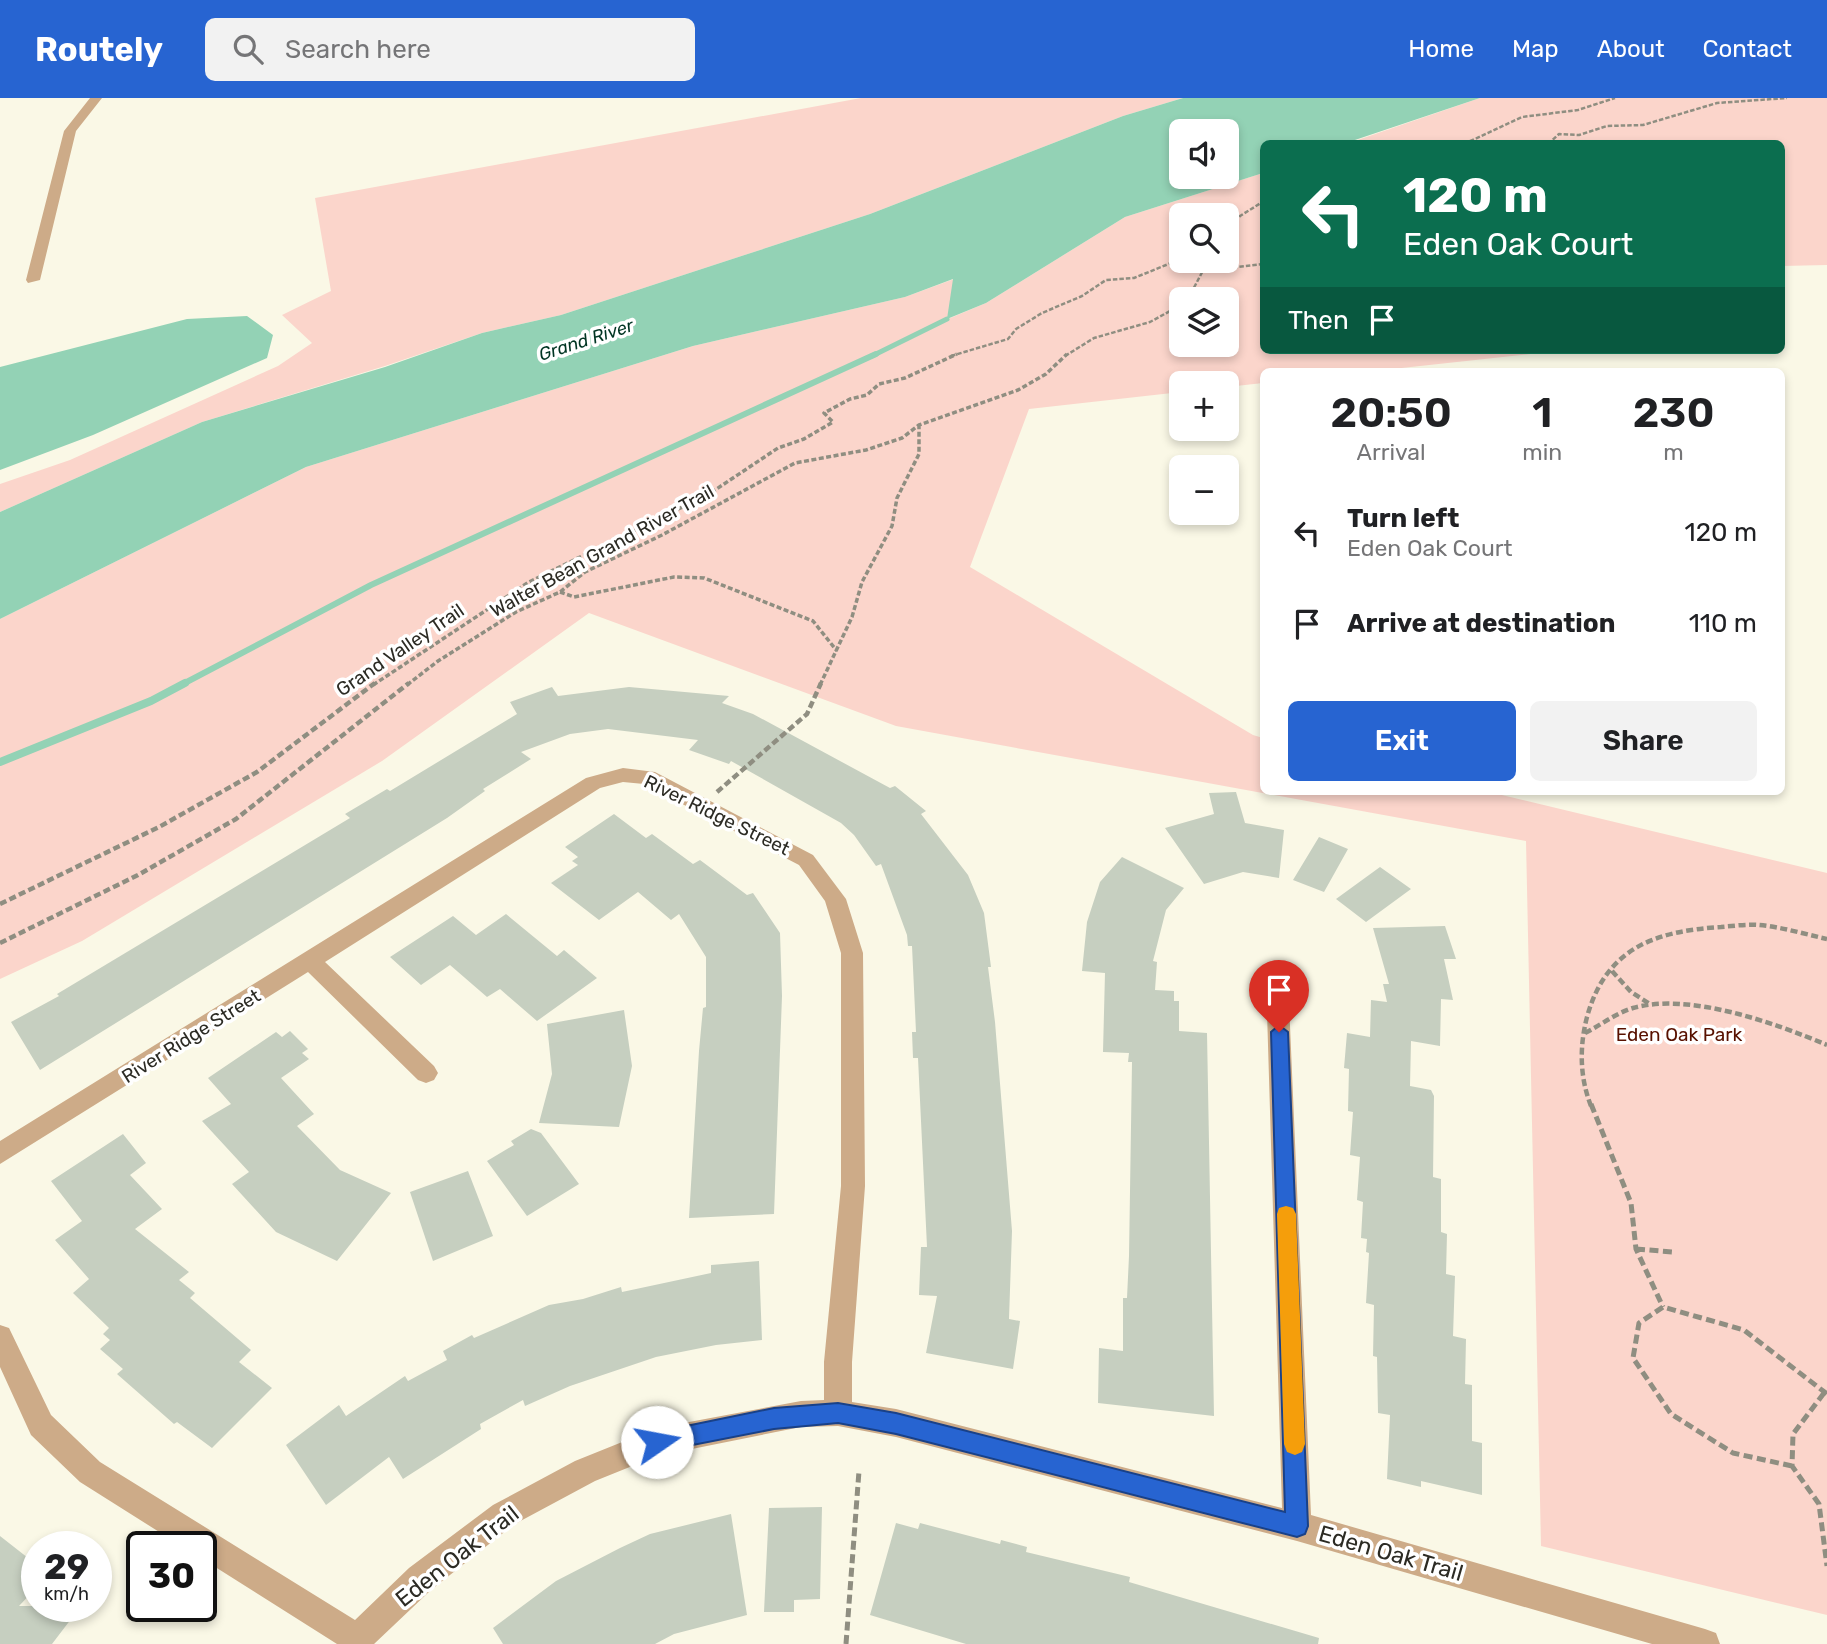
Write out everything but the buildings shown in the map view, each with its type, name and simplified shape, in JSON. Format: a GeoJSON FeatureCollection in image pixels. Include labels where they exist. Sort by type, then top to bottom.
{"type":"FeatureCollection","features":[{"type":"Feature","properties":{"kind":"street"},"geometry":{"type":"LineString","coordinates":[[33,280],[70,131],[96,98]]}},
{"type":"Feature","properties":{"kind":"street","name":"River Ridge Street"},"geometry":{"type":"LineString","coordinates":[[0,1154],[593,783],[623,775],[648,777],[806,860],[835,899],[852,953],[853,1186],[838,1362],[838,1413]]}},
{"type":"Feature","properties":{"kind":"street"},"geometry":{"type":"LineString","coordinates":[[310,961],[426,1073]]}},
{"type":"Feature","properties":{"kind":"street"},"geometry":{"type":"LineString","coordinates":[[1278,979],[1297,1526]]}},
{"type":"Feature","properties":{"kind":"street"},"geometry":{"type":"LineString","coordinates":[[0,1337],[41,1425],[90,1472],[354,1641]]}},
{"type":"Feature","properties":{"kind":"street","name":"Eden Oak Trail"},"geometry":{"type":"LineString","coordinates":[[354,1641],[420,1579],[503,1515],[586,1471],[657,1442],[788,1416],[838,1413],[896,1423],[1297,1526],[1705,1644]]}},
{"type":"Feature","properties":{"kind":"path"},"geometry":{"type":"LineString","coordinates":[[1476,140],[1522,117],[1578,110],[1615,98]]}},
{"type":"Feature","properties":{"kind":"path"},"geometry":{"type":"LineString","coordinates":[[1549,140],[1559,134],[1579,135],[1607,126],[1643,125],[1717,103],[1787,98]]}},
{"type":"Feature","properties":{"kind":"path"},"geometry":{"type":"LineString","coordinates":[[1239,217],[1260,204]]}},
{"type":"Feature","properties":{"kind":"path","name":"Grand Valley Trail"},"geometry":{"type":"LineString","coordinates":[[0,904],[159,827],[257,772],[353,698],[456,628],[529,582],[709,494],[778,448],[804,439],[833,422],[824,413],[850,399],[867,395],[879,384],[905,379],[947,357],[1009,339],[1016,330],[1042,313],[1082,296],[1106,280],[1135,278],[1163,264],[1169,264]]}},
{"type":"Feature","properties":{"kind":"path","name":"Grand Valley Trail"},"geometry":{"type":"LineString","coordinates":[[1239,265],[1260,264]]}},
{"type":"Feature","properties":{"kind":"path","name":"Walter Bean Grand River Trail"},"geometry":{"type":"LineString","coordinates":[[0,943],[138,875],[236,819],[438,661],[516,612],[560,592],[585,572],[662,536],[795,463],[866,450],[902,438],[919,425],[1018,390],[1046,374],[1069,352],[1094,338],[1150,322],[1169,312]]}},
{"type":"Feature","properties":{"kind":"path"},"geometry":{"type":"LineString","coordinates":[[702,805],[807,714],[852,617],[863,582],[892,526],[897,498],[919,454],[919,425]]}},
{"type":"Feature","properties":{"kind":"path"},"geometry":{"type":"LineString","coordinates":[[560,592],[574,597],[674,577],[704,578],[762,598],[813,621],[836,650]]}},
{"type":"Feature","properties":{"kind":"path"},"geometry":{"type":"LineString","coordinates":[[1663,1307],[1636,1248],[1631,1203],[1582,1083],[1583,1034],[1594,993],[1622,957],[1658,935],[1703,928],[1758,925],[1827,939]]}},
{"type":"Feature","properties":{"kind":"path"},"geometry":{"type":"LineString","coordinates":[[1612,971],[1631,992],[1651,1005]]}},
{"type":"Feature","properties":{"kind":"path"},"geometry":{"type":"LineString","coordinates":[[1583,1034],[1634,1007],[1651,1005],[1753,1018],[1827,1045]]}},
{"type":"Feature","properties":{"kind":"path"},"geometry":{"type":"LineString","coordinates":[[1636,1248],[1672,1252]]}},
{"type":"Feature","properties":{"kind":"path"},"geometry":{"type":"LineString","coordinates":[[1792,1466],[1732,1453],[1671,1414],[1633,1357],[1639,1323],[1663,1307],[1744,1329],[1825,1394],[1793,1434],[1792,1466],[1819,1504],[1827,1508]]}},
{"type":"Feature","properties":{"kind":"path"},"geometry":{"type":"LineString","coordinates":[[846,1644],[859,1471]]}},
{"type":"Feature","properties":{"kind":"path"},"geometry":{"type":"LineString","coordinates":[[1819,1504],[1827,1566]]}},
{"type":"Feature","properties":{"kind":"green space"},"geometry":{"type":"Polygon","coordinates":[[[861,98],[1183,98],[1123,116],[870,214],[561,315],[482,333],[202,422],[0,512],[0,484],[70,460],[278,366],[312,343],[282,315],[331,291],[315,198],[861,98]]]}},
{"type":"Feature","properties":{"kind":"green space"},"geometry":{"type":"Polygon","coordinates":[[[1480,98],[1827,98],[1827,265],[1785,266],[1785,140],[1358,140],[1480,98]]]}},
{"type":"Feature","properties":{"kind":"green space"},"geometry":{"type":"Polygon","coordinates":[[[1260,174],[1260,354],[1530,354],[1402,368],[1260,368],[1260,383],[1239,386],[1239,371],[1169,371],[1169,393],[1029,409],[970,567],[1260,737],[1260,792],[896,726],[589,613],[382,761],[82,941],[0,979],[0,619],[306,467],[693,346],[905,297],[954,279],[948,319],[986,303],[1125,217],[1213,189],[1239,189],[1239,181],[1260,174]]]}},
{"type":"Feature","properties":{"kind":"green space","name":"Eden Oak Park"},"geometry":{"type":"Polygon","coordinates":[[[1274,795],[1502,795],[1827,873],[1827,1615],[1541,1546],[1526,841],[1274,795]]]}},
{"type":"Feature","properties":{"kind":"water","name":"Grand River"},"geometry":{"type":"Polygon","coordinates":[[[1183,98],[1480,98],[1355,140],[1260,140],[1260,174],[1239,181],[1239,119],[1169,119],[1169,189],[1213,189],[1125,217],[986,303],[947,319],[953,279],[905,297],[693,346],[306,467],[0,619],[0,512],[202,422],[385,367],[482,333],[561,315],[870,214],[1123,116],[1183,98]]]}},
{"type":"Feature","properties":{"kind":"water"},"geometry":{"type":"Polygon","coordinates":[[[247,316],[273,335],[267,358],[93,435],[0,470],[0,367],[187,319],[247,316]]]}},
{"type":"Feature","properties":{"kind":"waterway"},"geometry":{"type":"LineString","coordinates":[[872,356],[947,319]]}},
{"type":"Feature","properties":{"kind":"waterway"},"geometry":{"type":"LineString","coordinates":[[181,685],[371,585],[876,354]]}},
{"type":"Feature","properties":{"kind":"waterway"},"geometry":{"type":"LineString","coordinates":[[0,762],[151,701],[185,683]]}},
{"type":"Feature","properties":{"kind":"slow traffic"},"geometry":{"type":"LineString","coordinates":[[1286,1214],[1295,1444]]}},
{"type":"Feature","properties":{"kind":"route"},"geometry":{"type":"LineString","coordinates":[[657,1442],[774,1418],[838,1413],[896,1423],[1297,1526],[1279,1032]]}}]}
